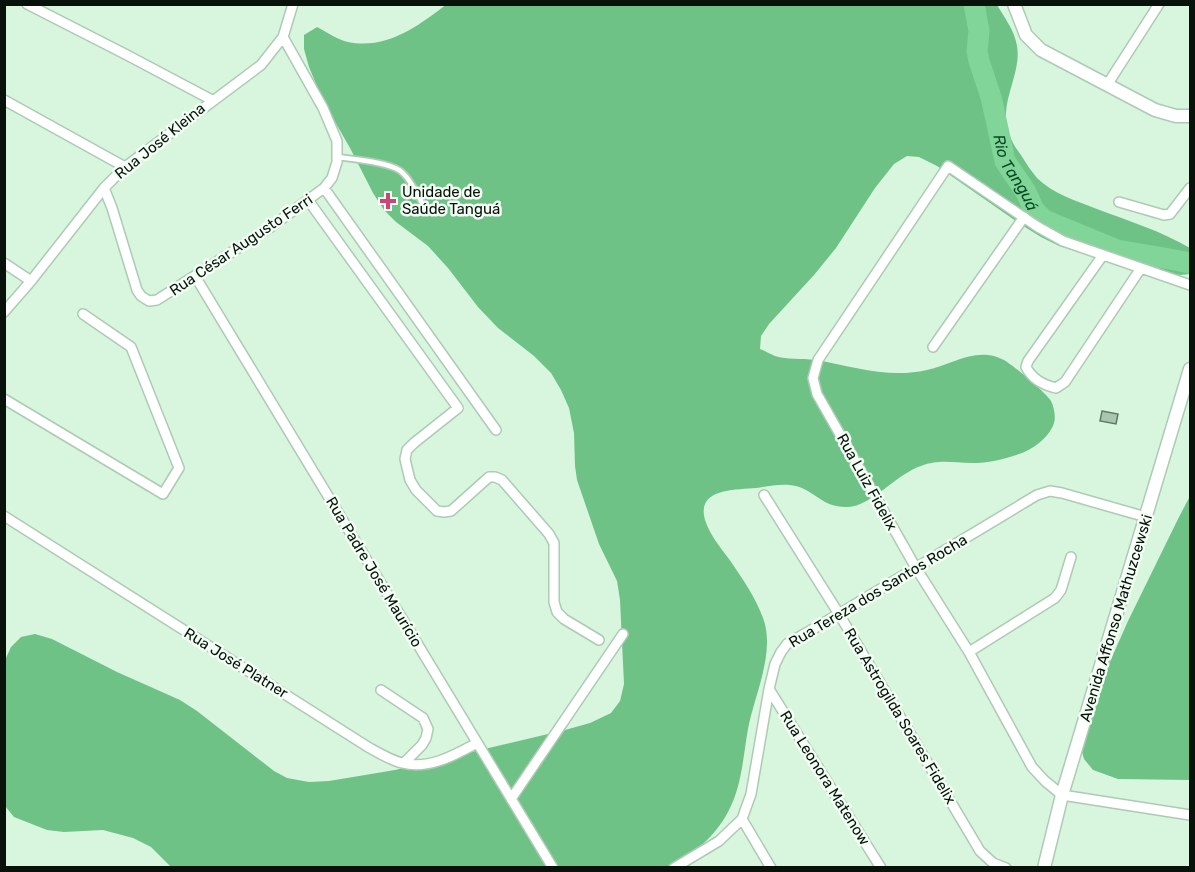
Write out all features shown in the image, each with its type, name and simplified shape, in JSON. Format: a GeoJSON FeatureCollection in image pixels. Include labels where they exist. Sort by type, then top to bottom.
{"type":"FeatureCollection","features":[{"type":"Feature","properties":{"kind":"street"},"geometry":{"type":"LineString","coordinates":[[27,4],[212,100]]}},
{"type":"Feature","properties":{"kind":"street","name":"Rua José Kleina"},"geometry":{"type":"LineString","coordinates":[[4,312],[104,188],[125,166],[261,65],[283,37],[293,4]]}},
{"type":"Feature","properties":{"kind":"street"},"geometry":{"type":"LineString","coordinates":[[1014,4],[1026,35],[1041,50],[1155,110],[1176,116],[1191,116]]}},
{"type":"Feature","properties":{"kind":"street"},"geometry":{"type":"LineString","coordinates":[[1107,85],[1159,4]]}},
{"type":"Feature","properties":{"kind":"street"},"geometry":{"type":"LineString","coordinates":[[283,37],[323,108],[337,141],[337,157]]}},
{"type":"Feature","properties":{"kind":"street"},"geometry":{"type":"LineString","coordinates":[[4,100],[125,166]]}},
{"type":"Feature","properties":{"kind":"street","name":"Rua César Augusto Ferri"},"geometry":{"type":"LineString","coordinates":[[104,188],[137,290],[149,301],[158,300],[271,227],[324,188],[332,178],[337,157]]}},
{"type":"Feature","properties":{"kind":"street","name":"Rua Luiz Fidelix"},"geometry":{"type":"LineString","coordinates":[[1024,217],[948,166],[818,360],[813,378],[817,394],[916,568],[969,652],[1032,767],[1045,782],[1062,795]]}},
{"type":"Feature","properties":{"kind":"street"},"geometry":{"type":"LineString","coordinates":[[324,188],[496,430]]}},
{"type":"Feature","properties":{"kind":"street"},"geometry":{"type":"LineString","coordinates":[[1119,202],[1164,215],[1170,214],[1191,188]]}},
{"type":"Feature","properties":{"kind":"street"},"geometry":{"type":"LineString","coordinates":[[308,200],[458,408],[408,450],[405,459],[410,480],[416,490],[437,511],[444,512],[451,511],[489,477],[502,480],[549,534],[554,543],[554,602],[557,612],[564,619],[599,640]]}},
{"type":"Feature","properties":{"kind":"street"},"geometry":{"type":"LineString","coordinates":[[933,347],[1024,217],[1063,241],[1191,285]]}},
{"type":"Feature","properties":{"kind":"street"},"geometry":{"type":"LineString","coordinates":[[1103,255],[1028,361],[1026,367],[1030,375],[1046,386],[1056,388],[1065,382],[1141,268]]}},
{"type":"Feature","properties":{"kind":"street"},"geometry":{"type":"LineString","coordinates":[[4,263],[31,281]]}},
{"type":"Feature","properties":{"kind":"street","name":"Rua Padre José Maurício"},"geometry":{"type":"LineString","coordinates":[[195,276],[553,867]]}},
{"type":"Feature","properties":{"kind":"street"},"geometry":{"type":"LineString","coordinates":[[4,399],[164,494],[179,468],[131,347],[83,314]]}},
{"type":"Feature","properties":{"kind":"street","name":"Avenida Affonso Mathuzcewski"},"geometry":{"type":"LineString","coordinates":[[1044,867],[1062,795],[1191,369]]}},
{"type":"Feature","properties":{"kind":"street","name":"Rua Tereza dos Santos Rocha"},"geometry":{"type":"LineString","coordinates":[[674,867],[719,840],[741,819],[751,794],[769,689],[776,664],[787,644],[1037,495],[1050,491],[1062,493],[1146,517]]}},
{"type":"Feature","properties":{"kind":"street","name":"Rua Astrogilda Soares Fidelix"},"geometry":{"type":"LineString","coordinates":[[764,495],[839,614],[980,851],[993,863],[1006,867]]}},
{"type":"Feature","properties":{"kind":"street","name":"Rua José Platner"},"geometry":{"type":"LineString","coordinates":[[4,516],[368,747],[393,760],[404,764],[429,763],[446,759],[477,743]]}},
{"type":"Feature","properties":{"kind":"street"},"geometry":{"type":"LineString","coordinates":[[969,652],[1055,598],[1061,590],[1071,557]]}},
{"type":"Feature","properties":{"kind":"street"},"geometry":{"type":"LineString","coordinates":[[511,799],[623,634]]}},
{"type":"Feature","properties":{"kind":"street","name":"Rua Leonora Matenow"},"geometry":{"type":"LineString","coordinates":[[769,689],[881,867]]}},
{"type":"Feature","properties":{"kind":"street"},"geometry":{"type":"LineString","coordinates":[[381,690],[423,718],[428,729],[422,745],[404,764]]}},
{"type":"Feature","properties":{"kind":"street"},"geometry":{"type":"LineString","coordinates":[[1062,795],[1191,815]]}},
{"type":"Feature","properties":{"kind":"street"},"geometry":{"type":"LineString","coordinates":[[741,819],[771,867]]}},
{"type":"Feature","properties":{"kind":"lane"},"geometry":{"type":"LineString","coordinates":[[337,157],[399,170],[411,184],[423,206]]}},
{"type":"Feature","properties":{"kind":"green space"},"geometry":{"type":"Polygon","coordinates":[[[447,4],[997,5],[1014,35],[1018,54],[1007,105],[1008,130],[1012,141],[1031,170],[1043,184],[1058,193],[1156,231],[1190,248],[1190,274],[1161,273],[1097,258],[1059,246],[1020,224],[937,166],[919,157],[907,156],[894,164],[875,188],[836,248],[769,324],[761,336],[760,349],[780,357],[898,373],[927,370],[972,356],[992,356],[1008,363],[1048,397],[1054,409],[1054,423],[1041,441],[1022,453],[985,462],[940,462],[921,466],[903,475],[857,506],[832,505],[803,488],[786,485],[728,491],[712,496],[706,502],[704,510],[707,525],[743,580],[763,618],[766,631],[766,659],[733,802],[710,837],[672,867],[171,867],[151,847],[133,838],[103,830],[64,832],[47,830],[14,817],[5,806],[5,660],[11,647],[21,637],[35,634],[52,639],[117,672],[180,700],[274,771],[287,778],[309,782],[395,770],[565,730],[590,723],[611,713],[620,701],[624,684],[617,581],[599,544],[577,480],[574,433],[569,408],[561,390],[551,373],[534,356],[498,328],[478,307],[428,246],[384,210],[323,101],[304,49],[304,35],[317,27],[348,42],[376,43],[413,28],[447,4]]]}},
{"type":"Feature","properties":{"kind":"green space"},"geometry":{"type":"Polygon","coordinates":[[[1190,496],[1190,780],[1118,779],[1093,770],[1084,759],[1080,745],[1089,709],[1128,621],[1190,496]]]}},
{"type":"Feature","properties":{"kind":"building"},"geometry":{"type":"Polygon","coordinates":[[[1102,411],[1118,414],[1116,424],[1100,421],[1102,411]]]}},
{"type":"Feature","properties":{"kind":"waterway","name":"Rio Tanguá"},"geometry":{"type":"LineString","coordinates":[[974,4],[979,31],[977,51],[991,97],[1005,161],[1026,192],[1034,210],[1044,220],[1117,250],[1190,263]]}},
{"type":"Feature","properties":{"kind":"place","name":"Unidade de Saúde Tanguá"},"geometry":{"type":"Point","coordinates":[388,201]}}]}
